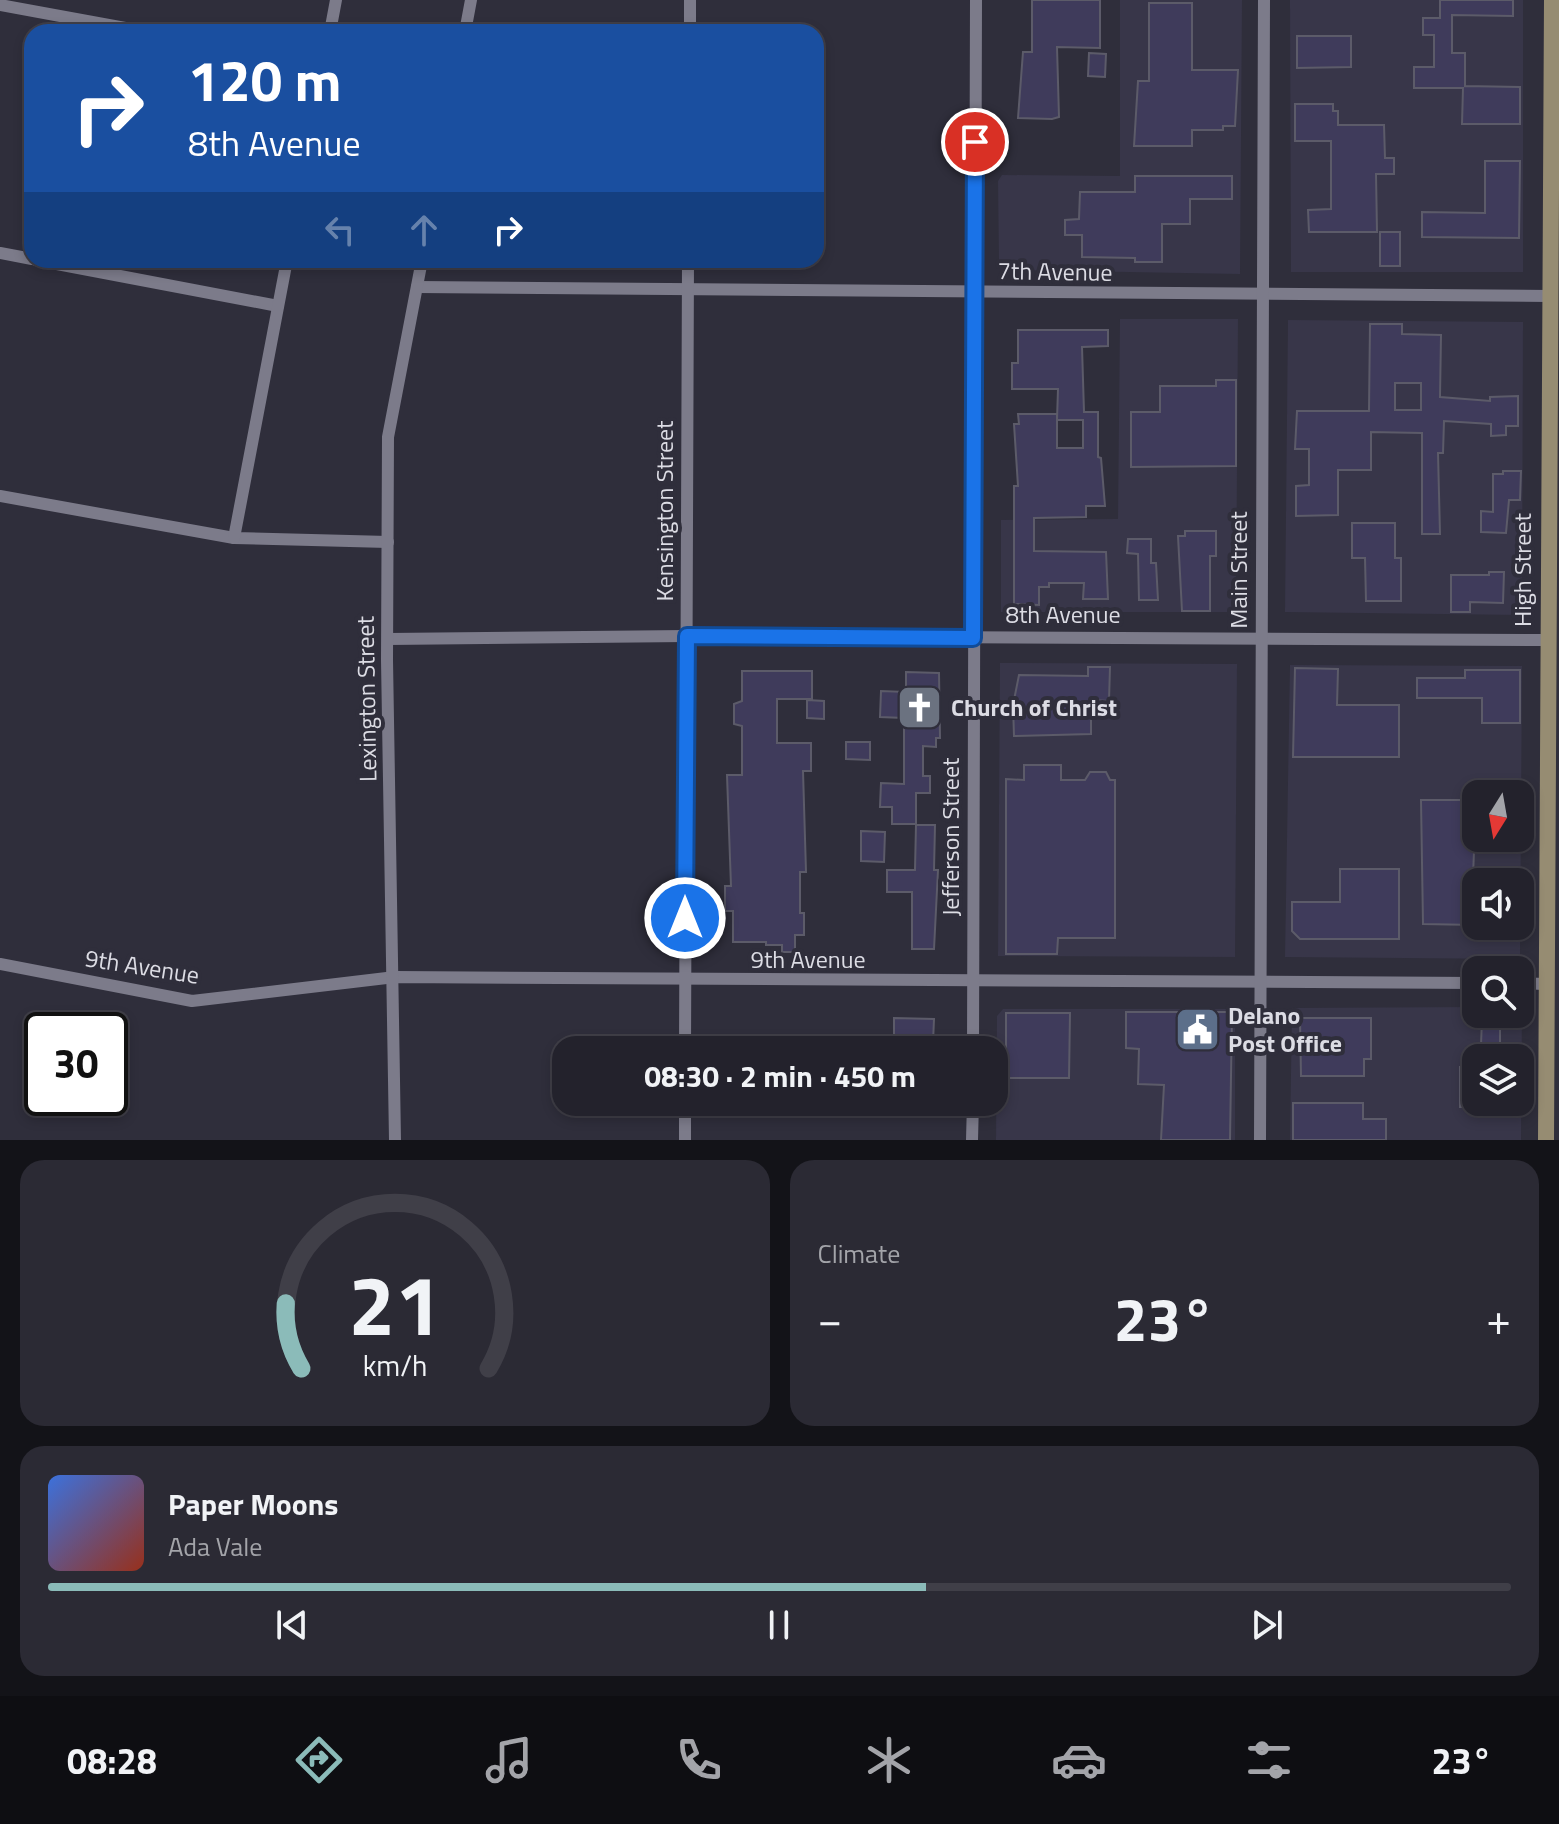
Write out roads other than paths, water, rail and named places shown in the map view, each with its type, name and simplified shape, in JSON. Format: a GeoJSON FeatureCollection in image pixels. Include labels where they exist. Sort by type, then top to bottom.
{"type":"FeatureCollection","features":[{"type":"Feature","properties":{"kind":"main road","name":"High Street"},"geometry":{"type":"LineString","coordinates":[[1546,1140],[1552,0]]}},
{"type":"Feature","properties":{"kind":"street"},"geometry":{"type":"LineString","coordinates":[[332,24],[336,0]]}},
{"type":"Feature","properties":{"kind":"street"},"geometry":{"type":"LineString","coordinates":[[466,24],[471,0]]}},
{"type":"Feature","properties":{"kind":"street"},"geometry":{"type":"LineString","coordinates":[[690,0],[690,24]]}},
{"type":"Feature","properties":{"kind":"street","name":"Jefferson Street"},"geometry":{"type":"LineString","coordinates":[[973,1036],[976,0]]}},
{"type":"Feature","properties":{"kind":"street","name":"Main Street"},"geometry":{"type":"LineString","coordinates":[[1260,1140],[1264,0]]}},
{"type":"Feature","properties":{"kind":"street"},"geometry":{"type":"LineString","coordinates":[[0,5],[103,24]]}},
{"type":"Feature","properties":{"kind":"street"},"geometry":{"type":"LineString","coordinates":[[0,253],[24,258]]}},
{"type":"Feature","properties":{"kind":"street"},"geometry":{"type":"LineString","coordinates":[[76,268],[278,306]]}},
{"type":"Feature","properties":{"kind":"street"},"geometry":{"type":"LineString","coordinates":[[234,538],[285,268]]}},
{"type":"Feature","properties":{"kind":"street","name":"Lexington Street"},"geometry":{"type":"LineString","coordinates":[[395,1140],[388,437],[421,268]]}},
{"type":"Feature","properties":{"kind":"street","name":"Kensington Street"},"geometry":{"type":"LineString","coordinates":[[685,1036],[688,268]]}},
{"type":"Feature","properties":{"kind":"street","name":"7th Avenue"},"geometry":{"type":"LineString","coordinates":[[417,287],[688,292],[831,289],[974,293],[1550,296]]}},
{"type":"Feature","properties":{"kind":"street"},"geometry":{"type":"LineString","coordinates":[[0,496],[234,538],[388,542]]}},
{"type":"Feature","properties":{"kind":"street","name":"8th Avenue"},"geometry":{"type":"LineString","coordinates":[[388,639],[687,636],[1547,640]]}},
{"type":"Feature","properties":{"kind":"street","name":"9th Avenue"},"geometry":{"type":"LineString","coordinates":[[0,964],[192,1001],[395,977],[1462,983]]}},
{"type":"Feature","properties":{"kind":"street"},"geometry":{"type":"LineString","coordinates":[[1534,984],[1545,984]]}},
{"type":"Feature","properties":{"kind":"street"},"geometry":{"type":"LineString","coordinates":[[685,1116],[685,1140]]}},
{"type":"Feature","properties":{"kind":"street"},"geometry":{"type":"LineString","coordinates":[[972,1140],[973,1116]]}},
{"type":"Feature","properties":{"kind":"place","name":"Church of Christ"},"geometry":{"type":"Point","coordinates":[920,708]}},
{"type":"Feature","properties":{"kind":"place","name":"Delano Post Office"},"geometry":{"type":"Point","coordinates":[1197,1030]}}]}
